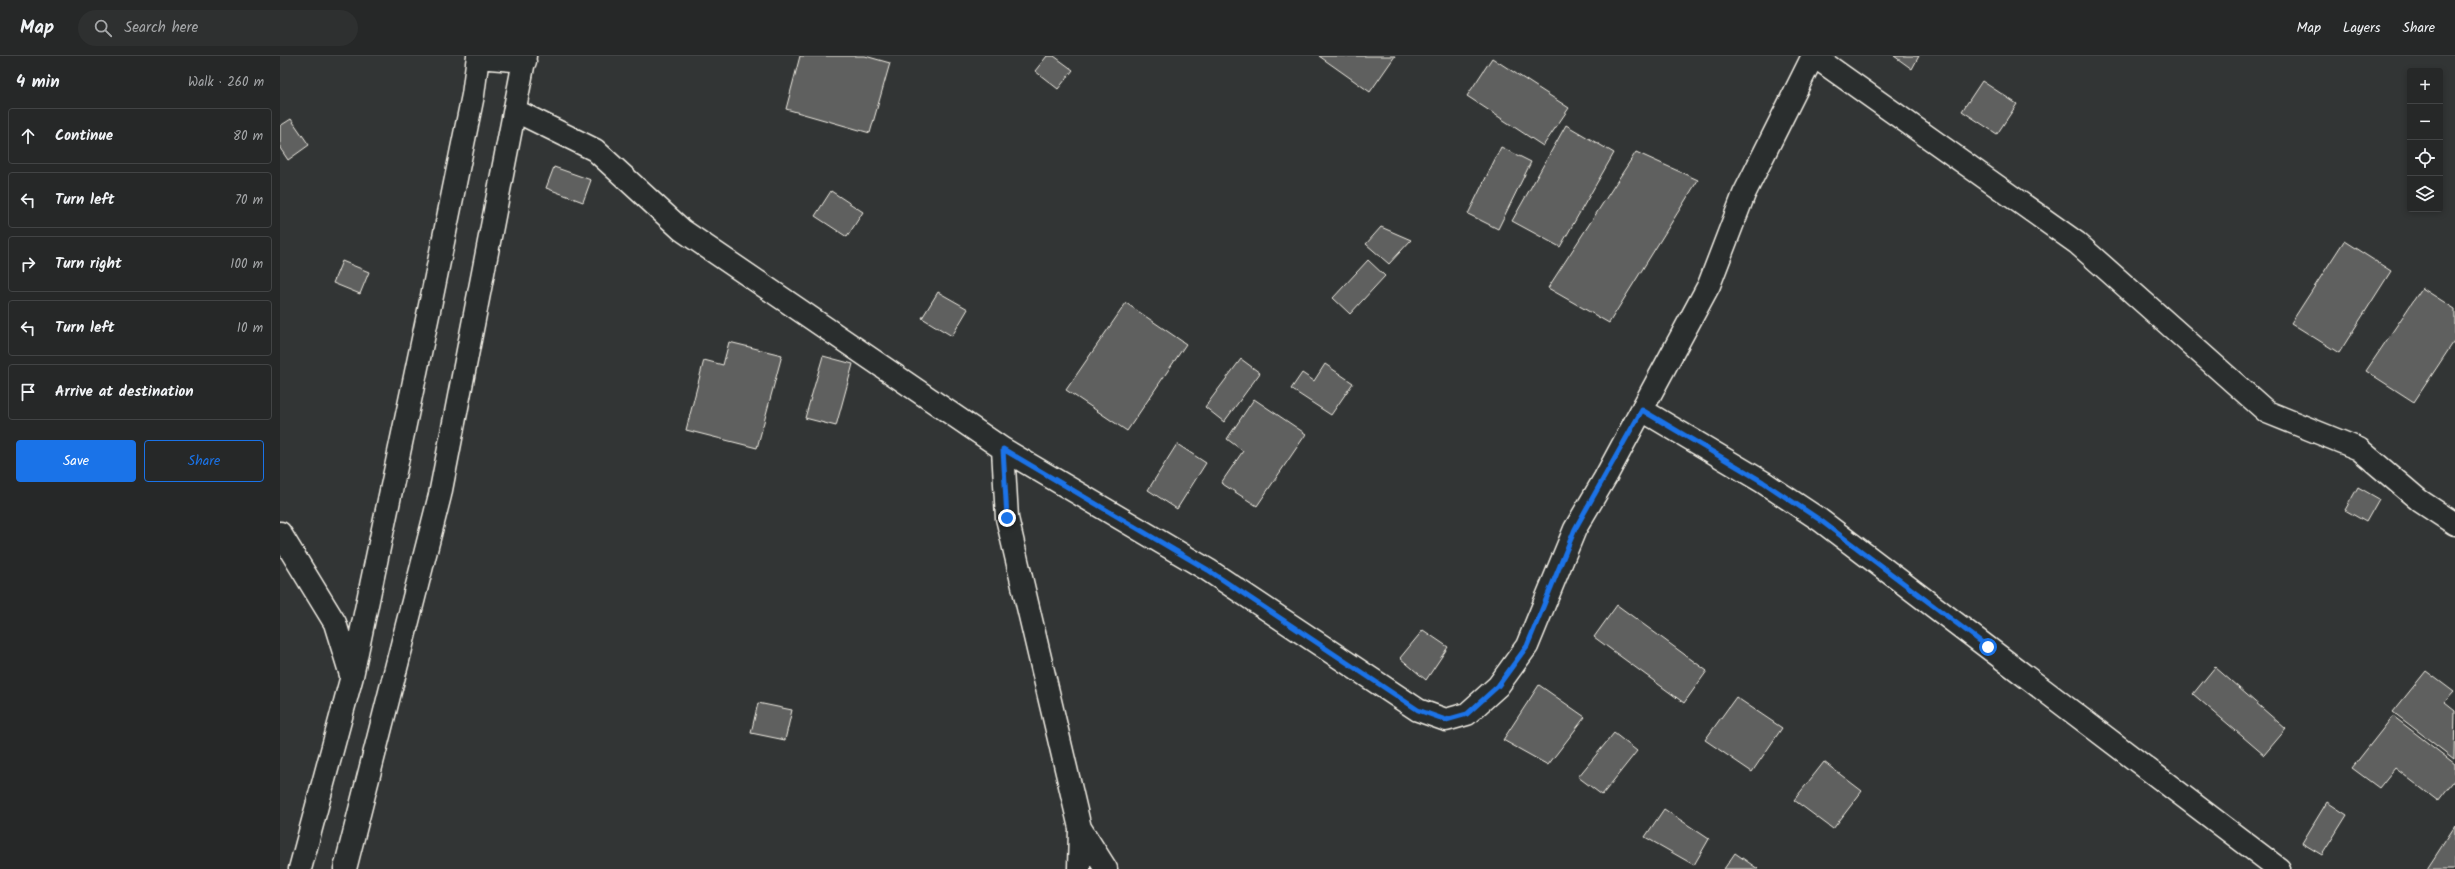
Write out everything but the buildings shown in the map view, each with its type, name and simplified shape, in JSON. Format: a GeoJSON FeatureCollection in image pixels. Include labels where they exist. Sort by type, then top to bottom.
{"type":"FeatureCollection","features":[{"type":"Feature","properties":{"kind":"street"},"geometry":{"type":"LineString","coordinates":[[300,869],[352,676],[434,288],[472,95],[478,56],[525,58],[516,111],[440,495],[345,869]]}},
{"type":"Feature","properties":{"kind":"street"},"geometry":{"type":"LineString","coordinates":[[516,111],[594,150],[682,230],[1003,449],[1208,570],[1418,710],[1446,720],[1467,714],[1498,686],[1527,646],[1575,529],[1642,410],[1709,285],[1744,194],[1814,56],[2077,243],[2267,412],[2359,450],[2420,501],[2455,524]]}},
{"type":"Feature","properties":{"kind":"street"},"geometry":{"type":"LineString","coordinates":[[1642,410],[1763,482],[1820,520],[2279,869]]}},
{"type":"Feature","properties":{"kind":"street"},"geometry":{"type":"LineString","coordinates":[[1003,449],[1007,518],[1080,828],[1079,869]]}},
{"type":"Feature","properties":{"kind":"street"},"geometry":{"type":"LineString","coordinates":[[280,533],[335,624],[352,676]]}},
{"type":"Feature","properties":{"kind":"street"},"geometry":{"type":"LineString","coordinates":[[1080,828],[1106,869]]}},
{"type":"Feature","properties":{"kind":"route"},"geometry":{"type":"LineString","coordinates":[[1007,518],[1003,449],[1208,570],[1418,710],[1433,717],[1446,720],[1467,714],[1498,686],[1527,646],[1575,529],[1642,410],[1763,482],[1820,520],[1875,560],[1988,647]]}}]}
